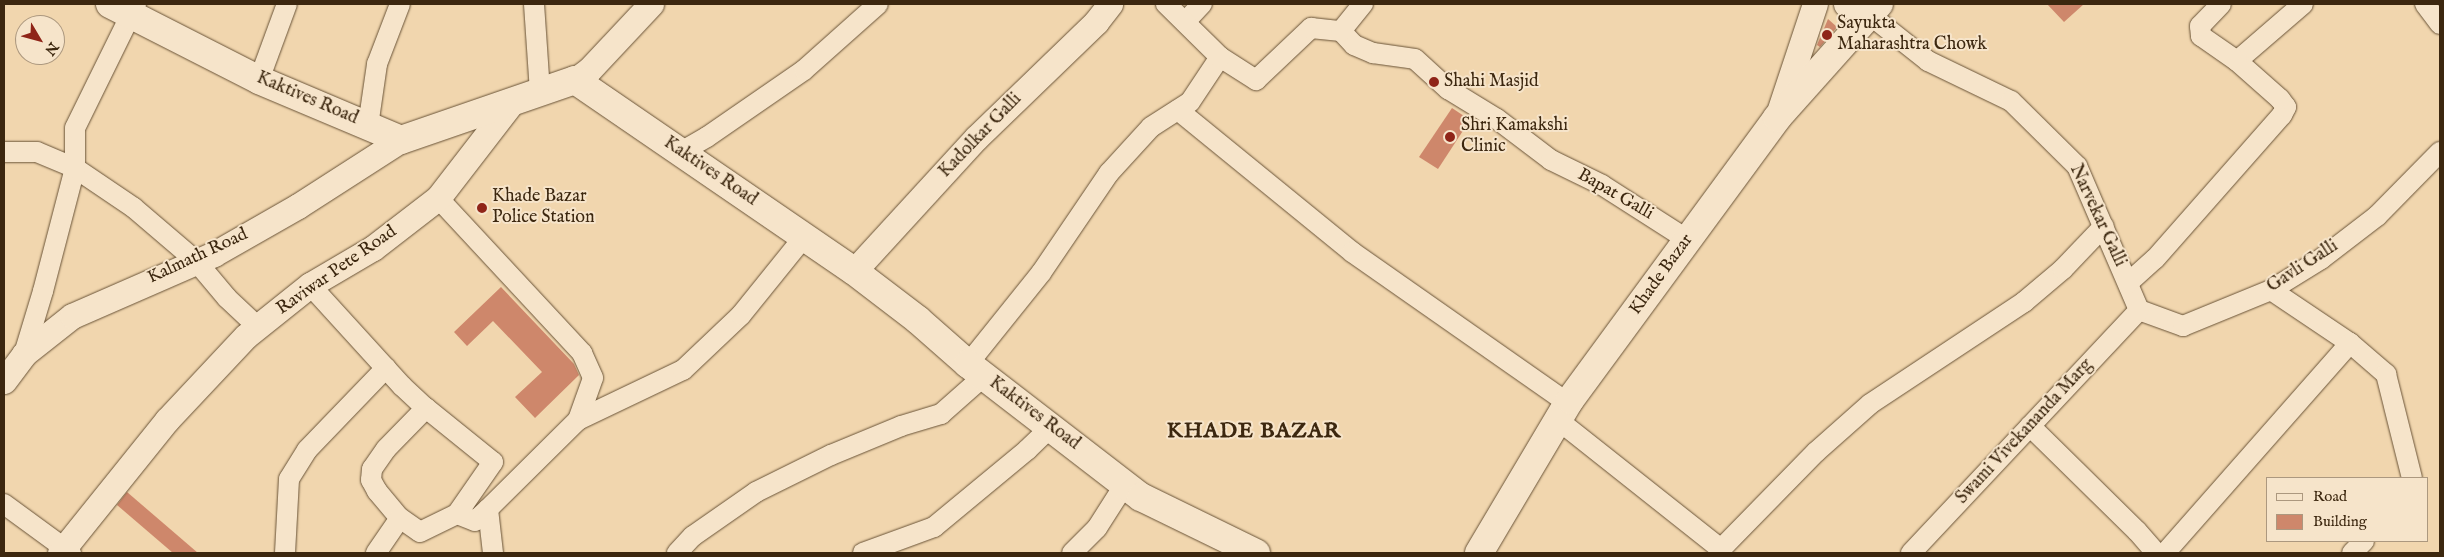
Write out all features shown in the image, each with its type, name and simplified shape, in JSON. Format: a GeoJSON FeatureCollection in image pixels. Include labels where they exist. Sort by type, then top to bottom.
{"type":"FeatureCollection","features":[{"type":"Feature","properties":{"kind":"main road","name":"Kaktives Road"},"geometry":{"type":"LineString","coordinates":[[126,7],[259,80],[401,140]]}},
{"type":"Feature","properties":{"kind":"main road","name":"Khade Bazar"},"geometry":{"type":"LineString","coordinates":[[1479,553],[1563,412],[1777,118],[1865,7]]}},
{"type":"Feature","properties":{"kind":"main road","name":"Kaktives Road"},"geometry":{"type":"LineString","coordinates":[[576,80],[854,271],[918,320],[976,370],[1141,497],[1221,546],[1256,553]]}},
{"type":"Feature","properties":{"kind":"main road"},"geometry":{"type":"LineString","coordinates":[[401,140],[576,80]]}},
{"type":"Feature","properties":{"kind":"street"},"geometry":{"type":"LineString","coordinates":[[259,80],[287,4]]}},
{"type":"Feature","properties":{"kind":"street"},"geometry":{"type":"LineString","coordinates":[[368,126],[376,64],[400,4]]}},
{"type":"Feature","properties":{"kind":"street"},"geometry":{"type":"LineString","coordinates":[[534,4],[540,92]]}},
{"type":"Feature","properties":{"kind":"street"},"geometry":{"type":"LineString","coordinates":[[576,80],[589,70],[651,4]]}},
{"type":"Feature","properties":{"kind":"street"},"geometry":{"type":"LineString","coordinates":[[681,152],[804,70],[878,4]]}},
{"type":"Feature","properties":{"kind":"street","name":"Kadolkar Galli"},"geometry":{"type":"LineString","coordinates":[[854,271],[976,138],[1096,22],[1110,4]]}},
{"type":"Feature","properties":{"kind":"street"},"geometry":{"type":"LineString","coordinates":[[1166,4],[1220,57],[1256,80],[1311,28],[1341,31],[1363,4]]}},
{"type":"Feature","properties":{"kind":"street"},"geometry":{"type":"LineString","coordinates":[[1185,22],[1202,4]]}},
{"type":"Feature","properties":{"kind":"street"},"geometry":{"type":"LineString","coordinates":[[1777,118],[1815,4]]}},
{"type":"Feature","properties":{"kind":"street"},"geometry":{"type":"LineString","coordinates":[[2128,283],[2155,259],[2282,116],[2286,106],[2280,98],[2237,62],[2200,36],[2200,26],[2221,4]]}},
{"type":"Feature","properties":{"kind":"street"},"geometry":{"type":"LineString","coordinates":[[2237,62],[2303,4]]}},
{"type":"Feature","properties":{"kind":"street"},"geometry":{"type":"LineString","coordinates":[[2425,4],[2440,24]]}},
{"type":"Feature","properties":{"kind":"street"},"geometry":{"type":"LineString","coordinates":[[24,354],[43,290],[74,168],[75,128],[126,7]]}},
{"type":"Feature","properties":{"kind":"street","name":"Narvekar Galli"},"geometry":{"type":"LineString","coordinates":[[1865,7],[1928,60],[2011,101],[2078,166],[2139,310]]}},
{"type":"Feature","properties":{"kind":"street","name":"Bapat Galli"},"geometry":{"type":"LineString","coordinates":[[1341,31],[1354,45],[1373,54],[1415,59],[1448,89],[1497,119],[1551,160],[1602,185],[1688,240]]}},
{"type":"Feature","properties":{"kind":"street"},"geometry":{"type":"LineString","coordinates":[[678,553],[693,536],[756,492],[831,455],[901,426],[941,414],[976,370],[1109,173],[1151,127],[1190,102],[1220,57]]}},
{"type":"Feature","properties":{"kind":"street","name":"Raviwar Pete Road"},"geometry":{"type":"LineString","coordinates":[[65,552],[167,420],[246,336],[310,285],[373,248],[438,198],[513,101]]}},
{"type":"Feature","properties":{"kind":"street"},"geometry":{"type":"LineString","coordinates":[[1178,110],[1352,252],[1563,412],[1721,549],[1816,452],[1870,404],[2024,302],[2063,269],[2104,226]]}},
{"type":"Feature","properties":{"kind":"street","name":"Kalmath Road"},"geometry":{"type":"LineString","coordinates":[[4,381],[24,354],[72,316],[214,254],[298,206],[401,140]]}},
{"type":"Feature","properties":{"kind":"street"},"geometry":{"type":"LineString","coordinates":[[4,152],[37,152],[74,168],[134,208],[196,261],[227,298],[258,326]]}},
{"type":"Feature","properties":{"kind":"street","name":"Gavli Galli"},"geometry":{"type":"LineString","coordinates":[[2139,310],[2183,326],[2271,290],[2321,259],[2377,216],[2440,152]]}},
{"type":"Feature","properties":{"kind":"street"},"geometry":{"type":"LineString","coordinates":[[438,198],[582,353],[593,378],[578,420]]}},
{"type":"Feature","properties":{"kind":"street"},"geometry":{"type":"LineString","coordinates":[[457,514],[475,520],[578,420],[683,370],[741,314],[804,237]]}},
{"type":"Feature","properties":{"kind":"street"},"geometry":{"type":"LineString","coordinates":[[310,285],[386,368],[426,408],[493,462],[457,514],[420,532],[400,518],[377,491],[372,480],[372,470],[386,450],[426,408]]}},
{"type":"Feature","properties":{"kind":"street"},"geometry":{"type":"LineString","coordinates":[[2271,290],[2350,343],[2386,374],[2412,477]]}},
{"type":"Feature","properties":{"kind":"street","name":"Swami Vivekananda Marg"},"geometry":{"type":"LineString","coordinates":[[1911,553],[2139,310]]}},
{"type":"Feature","properties":{"kind":"street"},"geometry":{"type":"LineString","coordinates":[[2164,553],[2350,343]]}},
{"type":"Feature","properties":{"kind":"street"},"geometry":{"type":"LineString","coordinates":[[285,553],[289,479],[307,450],[386,368]]}},
{"type":"Feature","properties":{"kind":"street"},"geometry":{"type":"LineString","coordinates":[[2030,426],[2137,531],[2156,553]]}},
{"type":"Feature","properties":{"kind":"street"},"geometry":{"type":"LineString","coordinates":[[863,553],[934,526],[1027,450],[1051,427]]}},
{"type":"Feature","properties":{"kind":"street"},"geometry":{"type":"LineString","coordinates":[[1072,553],[1097,528],[1125,484]]}},
{"type":"Feature","properties":{"kind":"street"},"geometry":{"type":"LineString","coordinates":[[4,504],[65,552]]}},
{"type":"Feature","properties":{"kind":"street"},"geometry":{"type":"LineString","coordinates":[[488,509],[493,553]]}},
{"type":"Feature","properties":{"kind":"street"},"geometry":{"type":"LineString","coordinates":[[376,553],[400,518]]}},
{"type":"Feature","properties":{"kind":"street"},"geometry":{"type":"LineString","coordinates":[[2352,553],[2363,542]]}},
{"type":"Feature","properties":{"kind":"building"},"geometry":{"type":"Polygon","coordinates":[[[2047,4],[2084,4],[2064,22],[2047,4]]]}},
{"type":"Feature","properties":{"kind":"building"},"geometry":{"type":"Polygon","coordinates":[[[1828,19],[1837,27],[1820,47],[1817,45],[1828,19]]]}},
{"type":"Feature","properties":{"kind":"building"},"geometry":{"type":"Polygon","coordinates":[[[1452,108],[1470,120],[1438,169],[1419,157],[1452,108]]]}},
{"type":"Feature","properties":{"kind":"building"},"geometry":{"type":"Polygon","coordinates":[[[501,287],[574,364],[579,375],[535,418],[515,397],[542,372],[493,321],[467,346],[454,332],[501,287]]]}},
{"type":"Feature","properties":{"kind":"building"},"geometry":{"type":"Polygon","coordinates":[[[127,492],[198,553],[173,553],[117,505],[127,492]]]}},
{"type":"Feature","properties":{"kind":"place","name":"Sayukta Maharashtra Chowk"},"geometry":{"type":"Point","coordinates":[1827,35]}},
{"type":"Feature","properties":{"kind":"place","name":"Shahi Masjid"},"geometry":{"type":"Point","coordinates":[1434,82]}},
{"type":"Feature","properties":{"kind":"place","name":"Shri Kamakshi Clinic"},"geometry":{"type":"Point","coordinates":[1450,137]}},
{"type":"Feature","properties":{"kind":"place","name":"Khade Bazar Police Station"},"geometry":{"type":"Point","coordinates":[482,208]}},
{"type":"Feature","properties":{"kind":"district","name":"KHADE BAZAR"},"geometry":{"type":"Point","coordinates":[1254,432]}}]}
